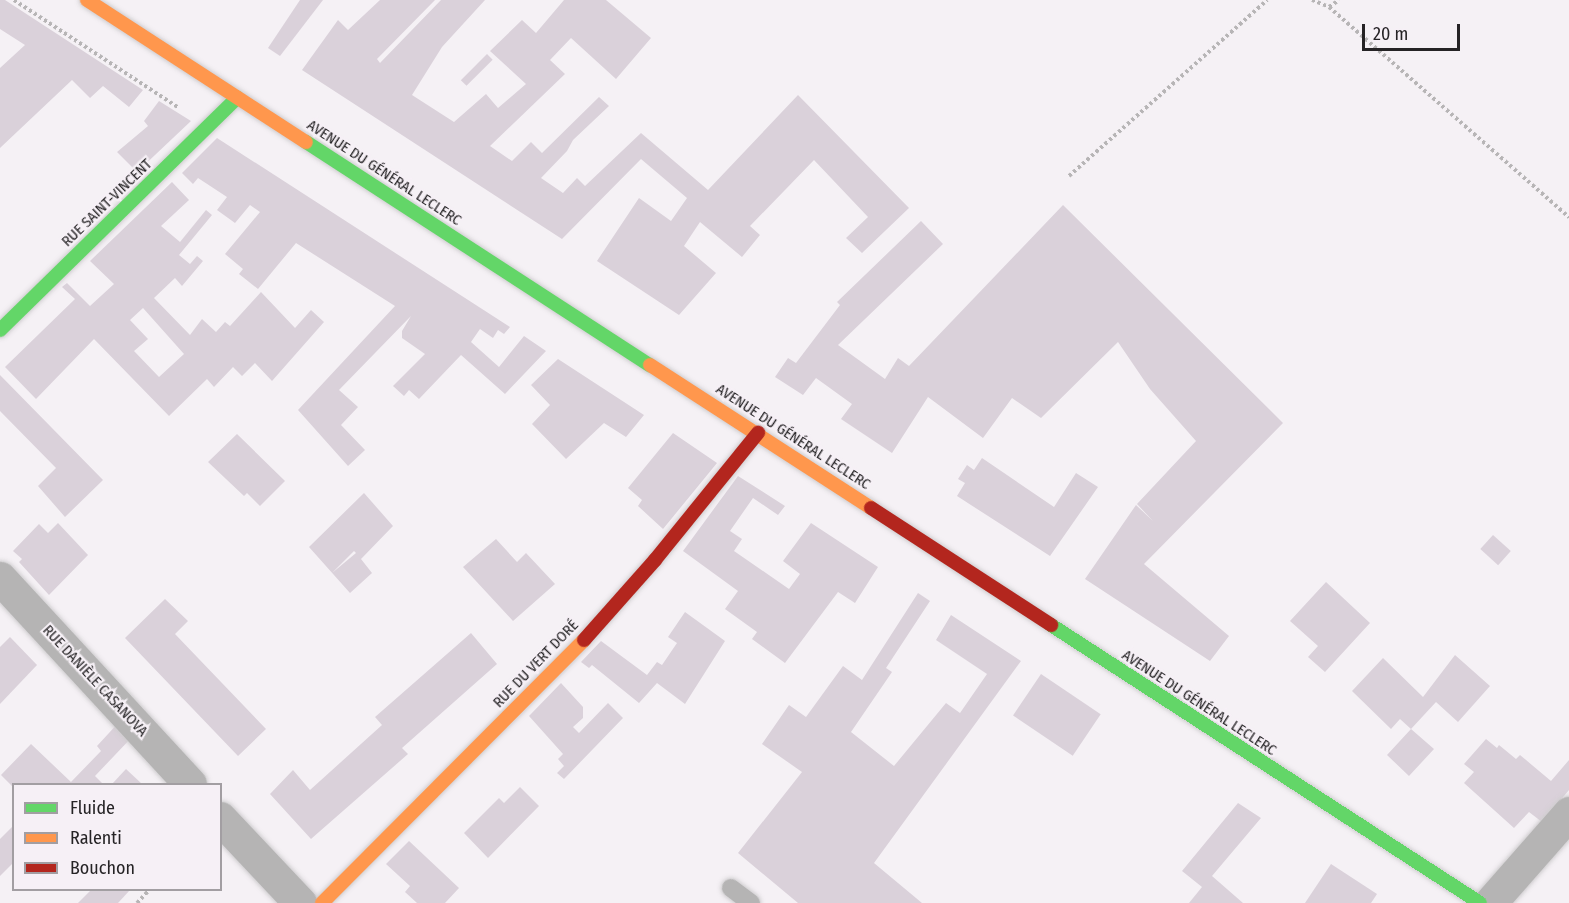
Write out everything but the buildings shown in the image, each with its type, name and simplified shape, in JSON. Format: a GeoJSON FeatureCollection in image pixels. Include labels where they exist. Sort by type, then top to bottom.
{"type":"FeatureCollection","features":[{"type":"Feature","properties":{"kind":"main road","name":"AVENUE DU GÉNÉRAL LECLERC"},"geometry":{"type":"LineString","coordinates":[[87,0],[1480,903]]}},
{"type":"Feature","properties":{"kind":"main road","name":"RUE SAINT-VINCENT"},"geometry":{"type":"LineString","coordinates":[[0,330],[237,98]]}},
{"type":"Feature","properties":{"kind":"main road","name":"RUE DU VERT DORÉ"},"geometry":{"type":"LineString","coordinates":[[322,903],[572,653],[655,560],[758,433]]}},
{"type":"Feature","properties":{"kind":"street","name":"RUE DANIÈLE CASANOVA"},"geometry":{"type":"LineString","coordinates":[[0,578],[189,783]]}},
{"type":"Feature","properties":{"kind":"street"},"geometry":{"type":"LineString","coordinates":[[1490,903],[1569,813]]}},
{"type":"Feature","properties":{"kind":"street"},"geometry":{"type":"LineString","coordinates":[[222,820],[300,903]]}},
{"type":"Feature","properties":{"kind":"lane"},"geometry":{"type":"LineString","coordinates":[[731,888],[751,903]]}},
{"type":"Feature","properties":{"kind":"path"},"geometry":{"type":"LineString","coordinates":[[14,0],[209,127]]}},
{"type":"Feature","properties":{"kind":"path"},"geometry":{"type":"LineString","coordinates":[[1069,176],[1267,0]]}},
{"type":"Feature","properties":{"kind":"path"},"geometry":{"type":"LineString","coordinates":[[1312,0],[1329,7],[1569,217]]}},
{"type":"Feature","properties":{"kind":"path"},"geometry":{"type":"LineString","coordinates":[[1329,7],[1339,0]]}},
{"type":"Feature","properties":{"kind":"path"},"geometry":{"type":"LineString","coordinates":[[137,903],[148,891]]}},
{"type":"Feature","properties":{"kind":"traffic: fast"},"geometry":{"type":"LineString","coordinates":[[0,330],[237,98]]}},
{"type":"Feature","properties":{"kind":"traffic: fast"},"geometry":{"type":"LineString","coordinates":[[306,142],[650,365]]}},
{"type":"Feature","properties":{"kind":"traffic: fast"},"geometry":{"type":"LineString","coordinates":[[1051,625],[1480,903]]}},
{"type":"Feature","properties":{"kind":"traffic: slow"},"geometry":{"type":"LineString","coordinates":[[87,0],[306,142]]}},
{"type":"Feature","properties":{"kind":"traffic: slow"},"geometry":{"type":"LineString","coordinates":[[650,365],[871,508]]}},
{"type":"Feature","properties":{"kind":"traffic: slow"},"geometry":{"type":"LineString","coordinates":[[322,903],[584,640]]}},
{"type":"Feature","properties":{"kind":"traffic: jam"},"geometry":{"type":"LineString","coordinates":[[584,640],[655,560],[758,433]]}},
{"type":"Feature","properties":{"kind":"traffic: jam"},"geometry":{"type":"LineString","coordinates":[[871,508],[1051,625]]}}]}
